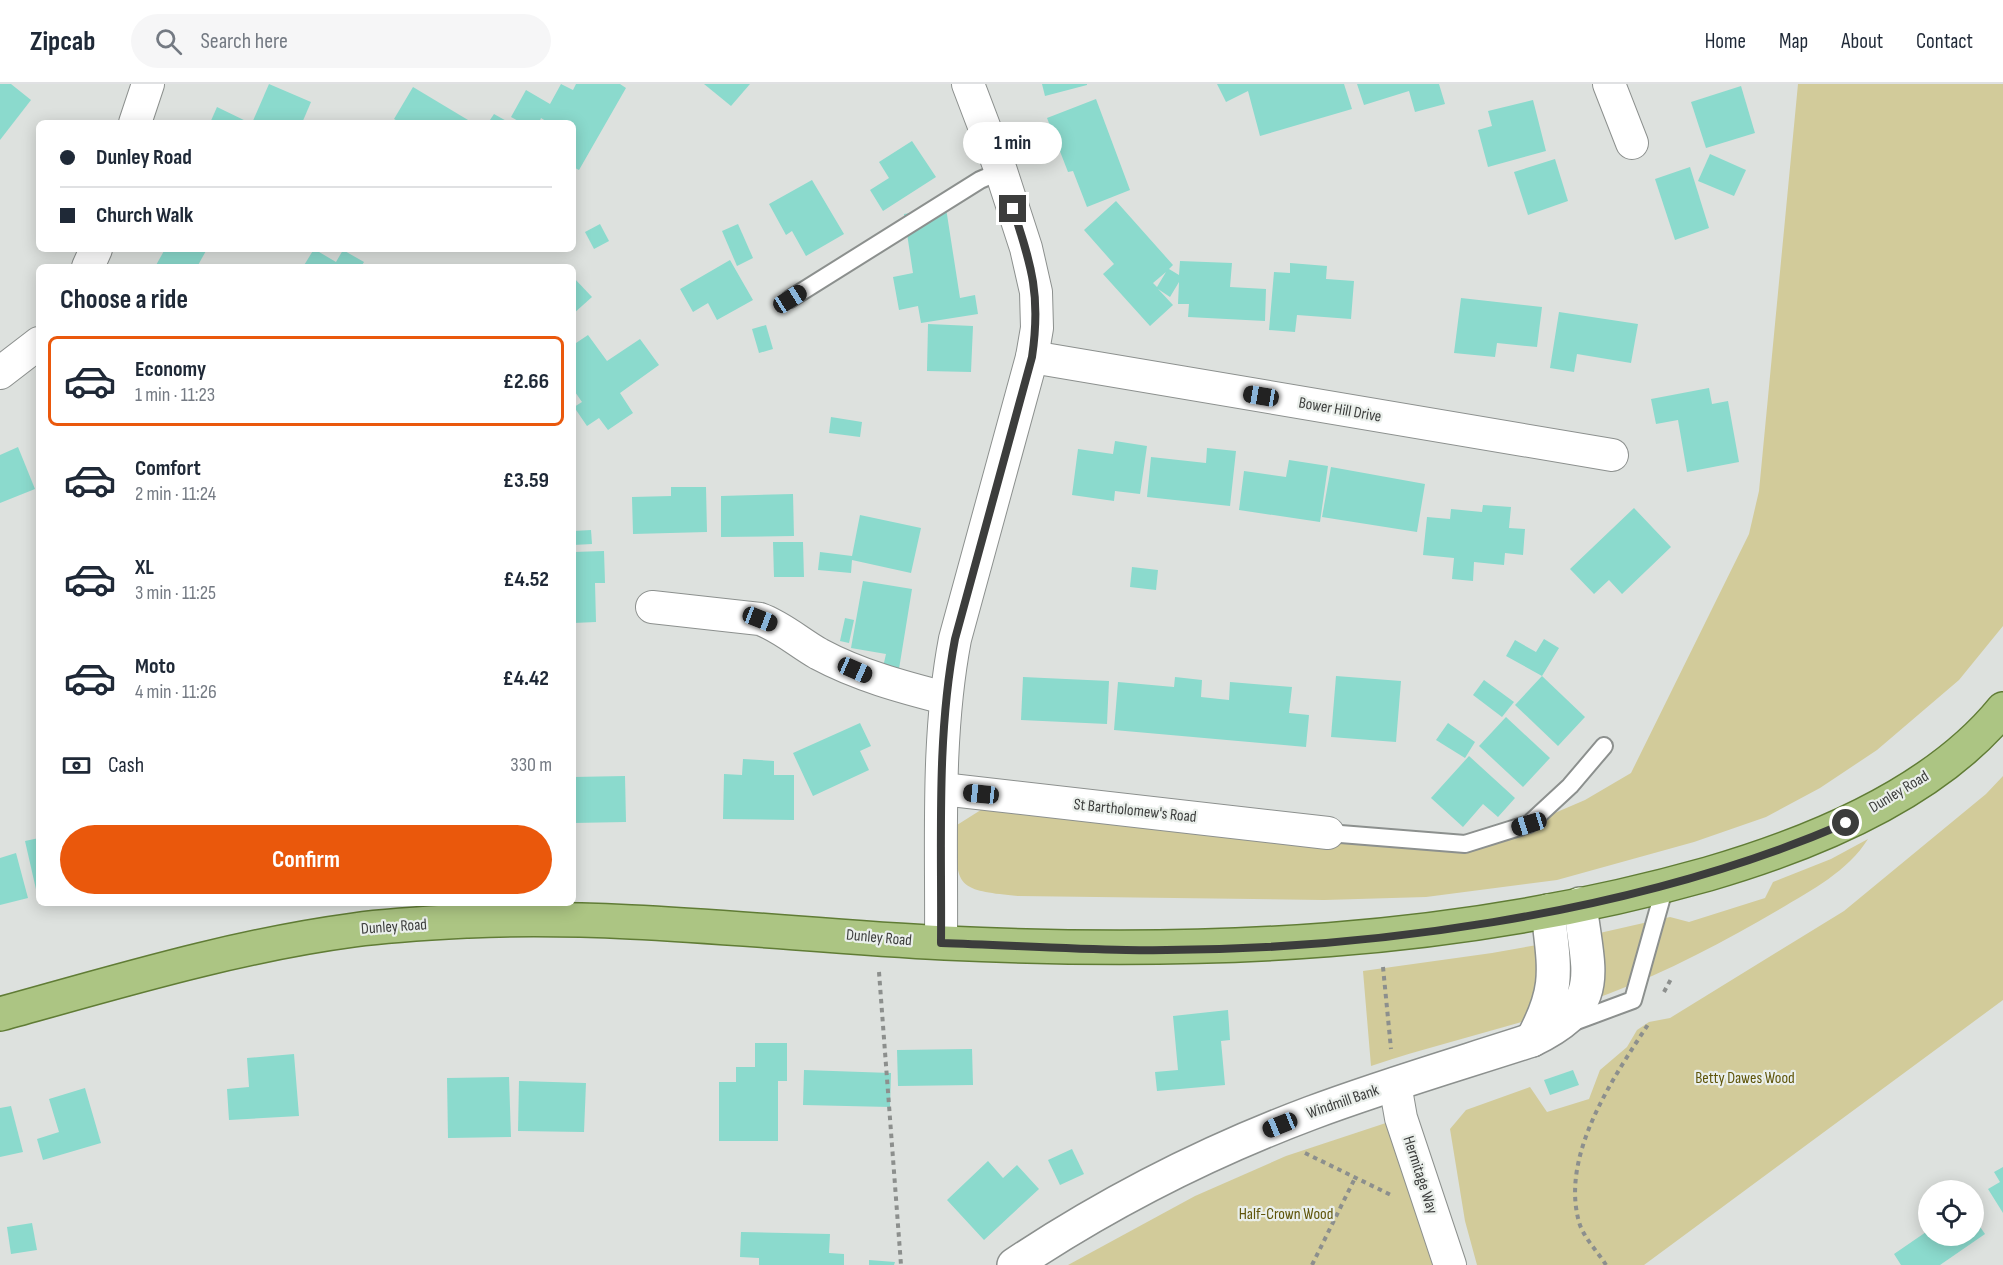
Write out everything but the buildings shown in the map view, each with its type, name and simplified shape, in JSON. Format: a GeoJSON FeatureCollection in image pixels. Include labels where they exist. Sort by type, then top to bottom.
{"type":"FeatureCollection","features":[{"type":"Feature","properties":{"kind":"main road","name":"Dunley Road"},"geometry":{"type":"LineString","coordinates":[[0,1014],[223,955],[357,930],[472,921],[646,922],[941,943],[1128,950],[1335,941],[1548,911],[1665,886],[1782,850],[1846,823],[1926,778],[1963,749],[2003,709]]}},
{"type":"Feature","properties":{"kind":"main road"},"geometry":{"type":"LineString","coordinates":[[1544,1034],[1575,1013],[1589,980],[1580,904]]}},
{"type":"Feature","properties":{"kind":"main road"},"geometry":{"type":"LineString","coordinates":[[1544,1034],[1553,995],[1554,977],[1548,911]]}},
{"type":"Feature","properties":{"kind":"main road","name":"Windmill Bank"},"geometry":{"type":"LineString","coordinates":[[1014,1265],[1114,1203],[1172,1173],[1265,1132],[1395,1084],[1544,1034]]}},
{"type":"Feature","properties":{"kind":"street"},"geometry":{"type":"LineString","coordinates":[[136,120],[148,84]]}},
{"type":"Feature","properties":{"kind":"street"},"geometry":{"type":"LineString","coordinates":[[941,943],[945,699],[955,639],[1032,357],[1037,319],[1036,292],[1026,248],[1001,171],[968,84]]}},
{"type":"Feature","properties":{"kind":"street"},"geometry":{"type":"LineString","coordinates":[[1609,84],[1632,143]]}},
{"type":"Feature","properties":{"kind":"street"},"geometry":{"type":"LineString","coordinates":[[0,373],[36,345]]}},
{"type":"Feature","properties":{"kind":"street","name":"Bower Hill Drive"},"geometry":{"type":"LineString","coordinates":[[1032,357],[1612,455]]}},
{"type":"Feature","properties":{"kind":"street"},"geometry":{"type":"LineString","coordinates":[[652,607],[760,619],[776,625],[819,654],[874,678],[945,699]]}},
{"type":"Feature","properties":{"kind":"street","name":"St Bartholomew's Road"},"geometry":{"type":"LineString","coordinates":[[942,789],[1328,833]]}},
{"type":"Feature","properties":{"kind":"street","name":"Hermitage Way"},"geometry":{"type":"LineString","coordinates":[[1395,1084],[1401,1118],[1450,1265]]}},
{"type":"Feature","properties":{"kind":"lane"},"geometry":{"type":"LineString","coordinates":[[790,299],[980,180],[1001,171]]}},
{"type":"Feature","properties":{"kind":"lane"},"geometry":{"type":"LineString","coordinates":[[1328,833],[1465,844],[1529,824],[1570,786],[1604,746]]}},
{"type":"Feature","properties":{"kind":"lane"},"geometry":{"type":"LineString","coordinates":[[1544,1034],[1633,1000],[1665,886]]}},
{"type":"Feature","properties":{"kind":"path"},"geometry":{"type":"LineString","coordinates":[[1380,936],[1395,1084]]}},
{"type":"Feature","properties":{"kind":"path"},"geometry":{"type":"LineString","coordinates":[[879,938],[901,1265]]}},
{"type":"Feature","properties":{"kind":"path"},"geometry":{"type":"LineString","coordinates":[[1662,996],[1671,979]]}},
{"type":"Feature","properties":{"kind":"path"},"geometry":{"type":"LineString","coordinates":[[1606,1265],[1580,1225],[1574,1196],[1578,1161],[1606,1089],[1653,1014]]}},
{"type":"Feature","properties":{"kind":"path"},"geometry":{"type":"LineString","coordinates":[[1265,1132],[1432,1214]]}},
{"type":"Feature","properties":{"kind":"path"},"geometry":{"type":"LineString","coordinates":[[1312,1265],[1355,1178]]}},
{"type":"Feature","properties":{"kind":"green space"},"geometry":{"type":"Polygon","coordinates":[[[1798,84],[2003,84],[2003,626],[1959,680],[1877,750],[1820,788],[1766,817],[1694,842],[1557,880],[1426,897],[1324,900],[1019,896],[982,891],[963,882],[957,861],[957,825],[1003,796],[1464,844],[1529,824],[1585,800],[1631,773],[1749,534],[1759,491],[1798,84]]]}},
{"type":"Feature","properties":{"kind":"green space","name":"Betty Dawes Wood"},"geometry":{"type":"Polygon","coordinates":[[[2003,776],[2003,1000],[1644,1265],[1477,1265],[1465,1221],[1450,1129],[1466,1110],[1530,1087],[1547,1112],[1589,1099],[1600,1070],[1627,1047],[1637,1030],[1649,1022],[1670,1018],[1844,911],[1986,794],[2003,776]]]}},
{"type":"Feature","properties":{"kind":"green space"},"geometry":{"type":"Polygon","coordinates":[[[1868,839],[1850,861],[1817,887],[1738,933],[1652,976],[1549,1014],[1371,1066],[1363,971],[1492,953],[1582,937],[1670,917],[1689,922],[1765,898],[1773,882],[1831,859],[1868,839]]]}},
{"type":"Feature","properties":{"kind":"green space","name":"Half-Crown Wood"},"geometry":{"type":"Polygon","coordinates":[[[1401,1118],[1450,1265],[1068,1265],[1195,1196],[1286,1156],[1401,1118]]]}},
{"type":"Feature","properties":{"kind":"route"},"geometry":{"type":"LineString","coordinates":[[1013,209],[1026,248],[1038,310],[1032,357],[949,667],[943,716],[941,943],[1128,950],[1335,941],[1464,925],[1548,911],[1665,886],[1782,850],[1846,823]]}}]}
